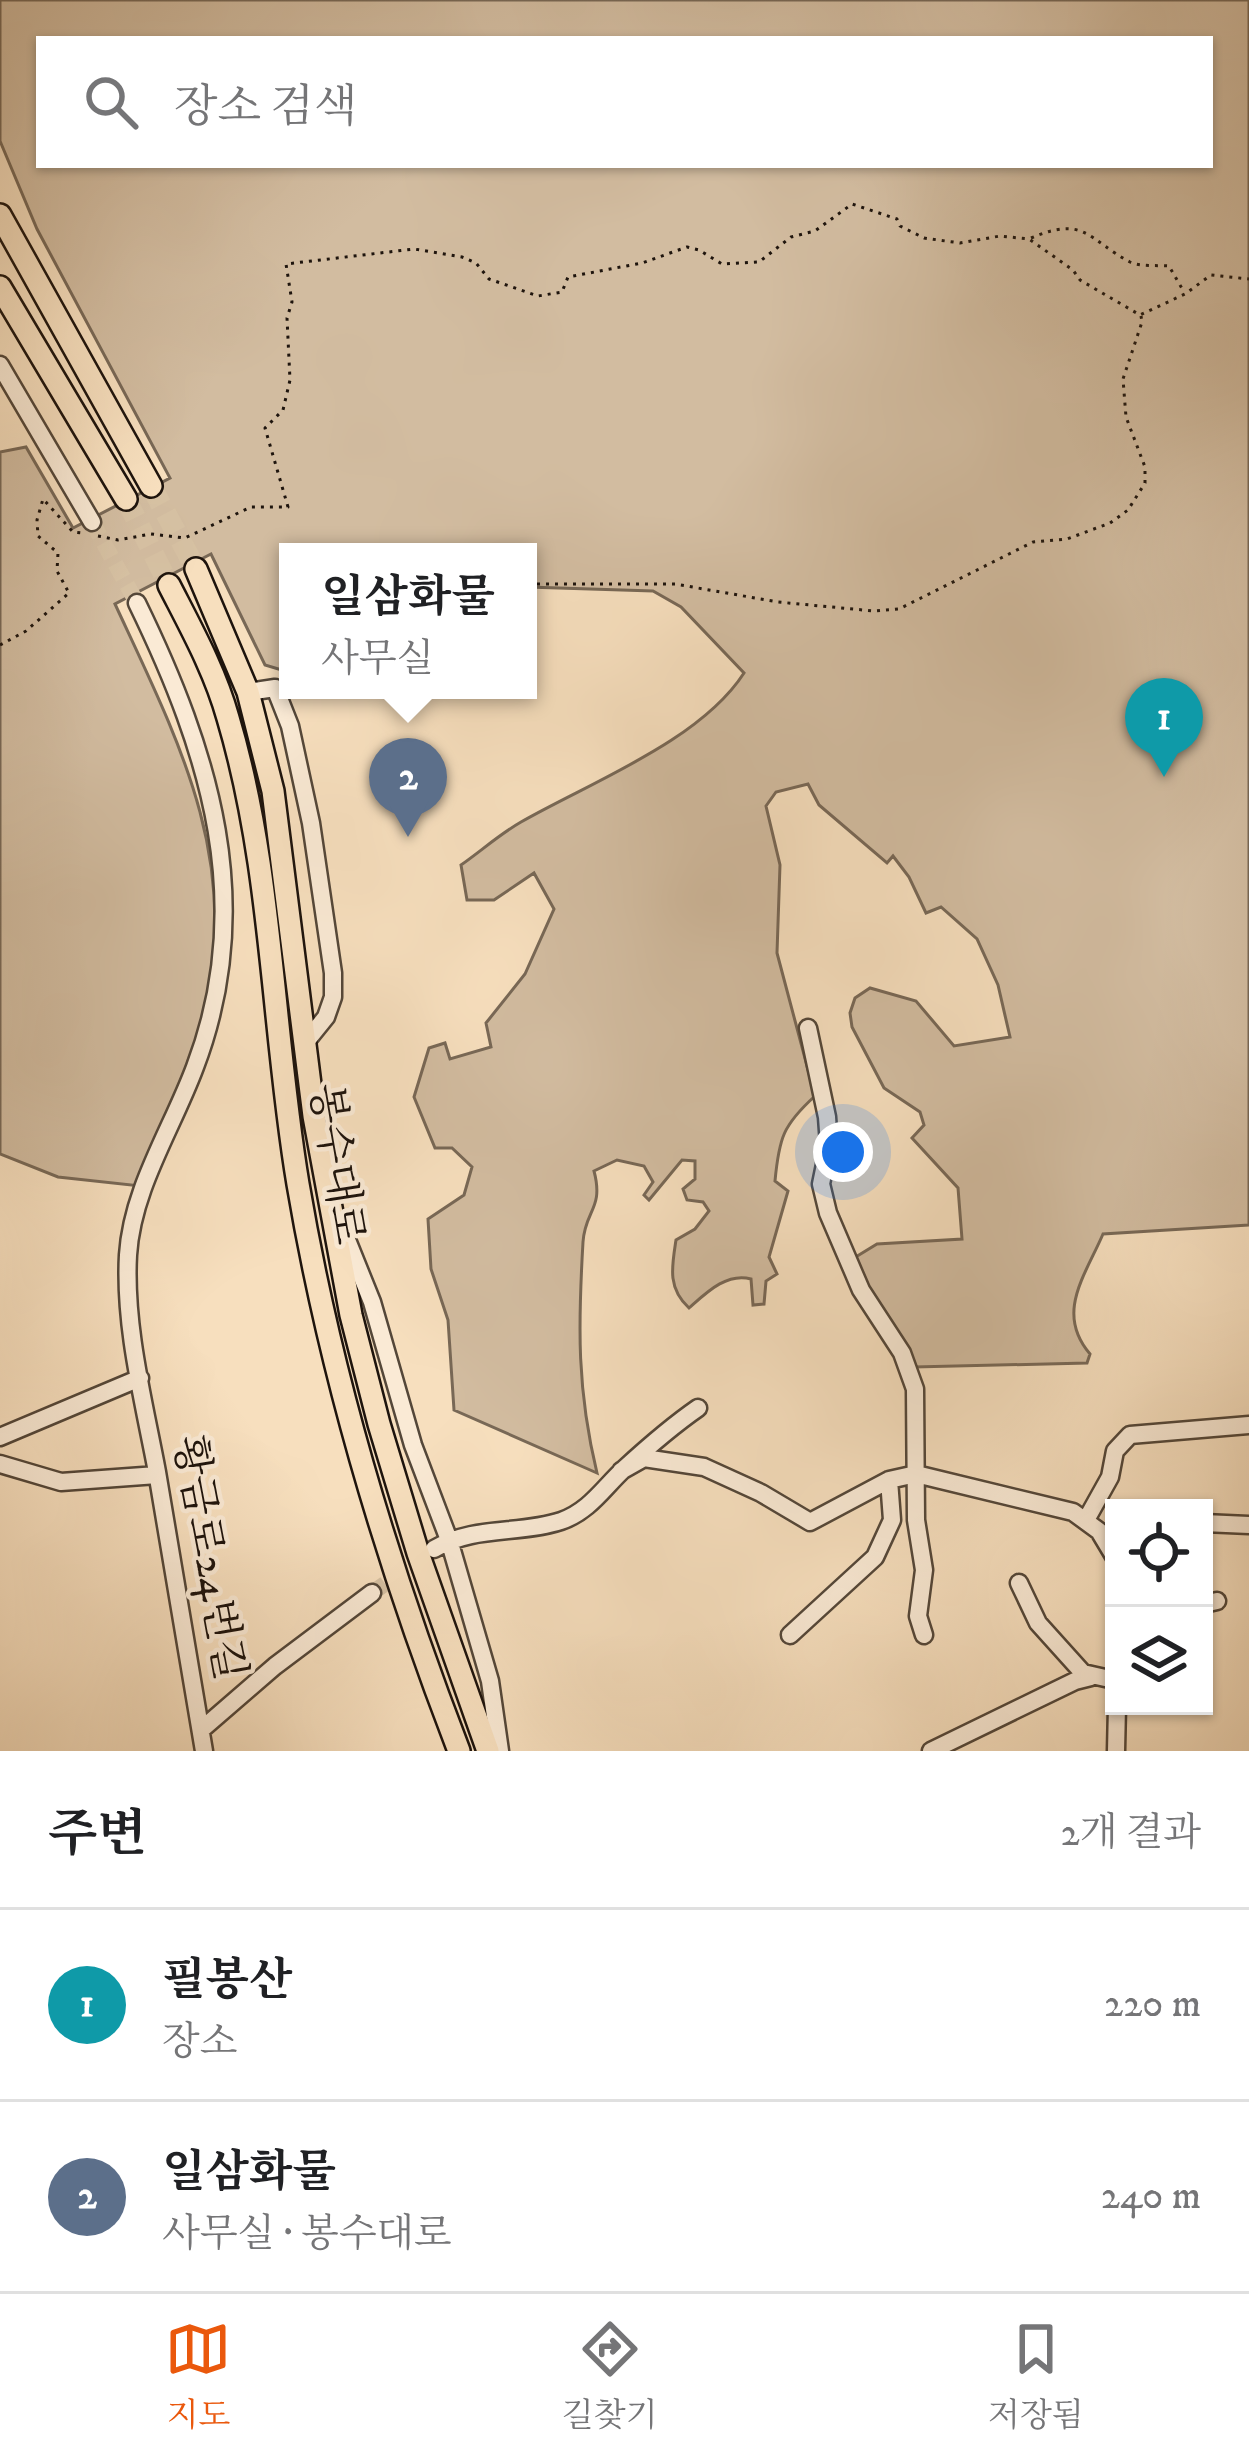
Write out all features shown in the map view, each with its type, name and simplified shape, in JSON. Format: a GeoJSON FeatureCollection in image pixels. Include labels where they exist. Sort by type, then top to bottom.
{"type":"FeatureCollection","features":[{"type":"Feature","properties":{"kind":"main road"},"geometry":{"type":"LineString","coordinates":[[0,215],[151,486]]}},
{"type":"Feature","properties":{"kind":"main road"},"geometry":{"type":"LineString","coordinates":[[0,287],[126,499]]}},
{"type":"Feature","properties":{"kind":"main road","name":"봉수대로"},"geometry":{"type":"LineString","coordinates":[[196,569],[248,692],[278,826],[305,1043],[351,1315],[418,1553],[488,1751]]}},
{"type":"Feature","properties":{"kind":"main road","name":"봉수대로"},"geometry":{"type":"LineString","coordinates":[[169,585],[204,654],[242,766],[254,828],[290,1133],[333,1365],[418,1644],[459,1751]]}},
{"type":"Feature","properties":{"kind":"street"},"geometry":{"type":"LineString","coordinates":[[0,364],[92,522]]}},
{"type":"Feature","properties":{"kind":"street","name":"황금로24번길"},"geometry":{"type":"LineString","coordinates":[[137,603],[199,746],[214,809],[224,900],[223,950],[212,1013],[187,1087],[139,1198],[127,1278],[204,1751]]}},
{"type":"Feature","properties":{"kind":"street","name":"봉수대로"},"geometry":{"type":"LineString","coordinates":[[248,692],[279,686]]}},
{"type":"Feature","properties":{"kind":"street","name":"봉수대로"},"geometry":{"type":"LineString","coordinates":[[285,699],[311,823],[333,973],[326,1017],[305,1043]]}},
{"type":"Feature","properties":{"kind":"street"},"geometry":{"type":"LineString","coordinates":[[808,1028],[830,1145],[820,1184],[836,1238],[861,1289],[902,1353],[915,1389],[916,1520],[924,1570],[918,1616],[925,1635]]}},
{"type":"Feature","properties":{"kind":"street"},"geometry":{"type":"LineString","coordinates":[[327,1188],[372,1302],[442,1545],[490,1681],[500,1751]]}},
{"type":"Feature","properties":{"kind":"street"},"geometry":{"type":"LineString","coordinates":[[0,1437],[140,1378]]}},
{"type":"Feature","properties":{"kind":"street"},"geometry":{"type":"LineString","coordinates":[[442,1545],[483,1530],[562,1520],[588,1507],[665,1431],[698,1408]]}},
{"type":"Feature","properties":{"kind":"street"},"geometry":{"type":"LineString","coordinates":[[1086,1520],[1110,1477],[1115,1451],[1130,1435],[1249,1425]]}},
{"type":"Feature","properties":{"kind":"street"},"geometry":{"type":"LineString","coordinates":[[621,1472],[644,1458],[704,1467],[810,1522],[889,1480],[916,1474],[1041,1503],[1086,1520],[1105,1540]]}},
{"type":"Feature","properties":{"kind":"street"},"geometry":{"type":"LineString","coordinates":[[0,1465],[61,1481],[157,1474]]}},
{"type":"Feature","properties":{"kind":"street"},"geometry":{"type":"LineString","coordinates":[[790,1636],[875,1557],[892,1520],[889,1480]]}},
{"type":"Feature","properties":{"kind":"street"},"geometry":{"type":"LineString","coordinates":[[1213,1523],[1249,1525]]}},
{"type":"Feature","properties":{"kind":"street"},"geometry":{"type":"LineString","coordinates":[[1019,1583],[1038,1623],[1091,1677]]}},
{"type":"Feature","properties":{"kind":"street"},"geometry":{"type":"LineString","coordinates":[[201,1730],[275,1666],[372,1594]]}},
{"type":"Feature","properties":{"kind":"street"},"geometry":{"type":"LineString","coordinates":[[931,1751],[1075,1681],[1105,1679]]}},
{"type":"Feature","properties":{"kind":"street"},"geometry":{"type":"LineString","coordinates":[[1116,1751],[1117,1715]]}},
{"type":"Feature","properties":{"kind":"path"},"geometry":{"type":"LineString","coordinates":[[0,645],[26,631],[69,593],[57,572],[58,553],[38,536],[43,499],[73,532],[118,540],[151,534],[185,538],[251,507],[288,507],[265,428],[283,410],[290,380],[287,318],[292,302],[286,264],[414,249],[462,257],[476,263],[489,279],[538,296],[562,292],[568,277],[642,263],[687,247],[722,264],[759,262],[790,237],[815,232],[852,204],[897,219],[900,226],[925,238],[960,243],[1000,236],[1029,238],[1055,228],[1084,229],[1132,264],[1169,266],[1185,294]]}},
{"type":"Feature","properties":{"kind":"path"},"geometry":{"type":"LineString","coordinates":[[537,584],[675,584],[778,602],[886,610],[899,608],[1033,542],[1067,538],[1110,523],[1128,510],[1145,482],[1145,467],[1126,417],[1123,379],[1142,322],[1140,315],[1080,280],[1029,238]]}},
{"type":"Feature","properties":{"kind":"path"},"geometry":{"type":"LineString","coordinates":[[1140,315],[1185,294],[1211,275],[1249,279]]}},
{"type":"Feature","properties":{"kind":"shaded area"},"geometry":{"type":"Polygon","coordinates":[[[0,0],[1249,0],[1249,1225],[1103,1234],[1074,1309],[1080,1339],[1090,1354],[1087,1363],[914,1367],[855,1271],[854,1258],[877,1244],[962,1239],[958,1188],[912,1138],[924,1125],[920,1112],[884,1088],[852,1027],[850,1013],[855,998],[870,988],[916,1001],[954,1046],[1010,1037],[998,985],[977,939],[941,907],[926,913],[893,856],[887,863],[819,805],[808,784],[776,792],[766,806],[780,865],[777,953],[815,1096],[789,1124],[781,1143],[775,1181],[788,1191],[769,1257],[777,1274],[766,1281],[764,1304],[753,1305],[751,1279],[734,1278],[717,1285],[689,1308],[677,1293],[673,1268],[676,1240],[695,1229],[709,1211],[703,1202],[687,1200],[683,1189],[695,1179],[695,1161],[682,1160],[649,1200],[644,1195],[653,1182],[644,1166],[617,1160],[594,1171],[597,1194],[583,1242],[581,1358],[597,1473],[454,1410],[448,1320],[431,1269],[428,1219],[464,1195],[472,1167],[452,1148],[435,1148],[414,1097],[429,1048],[445,1043],[450,1059],[491,1047],[486,1023],[525,974],[554,909],[534,873],[494,900],[467,900],[461,865],[521,822],[673,739],[725,697],[744,673],[681,607],[653,591],[537,587],[537,543],[279,543],[279,669],[265,665],[211,554],[115,604],[180,750],[208,847],[214,951],[206,1006],[185,1075],[140,1186],[58,1177],[0,1154],[0,452],[26,447],[73,528],[170,478],[37,229],[0,141],[0,0]]]}},
{"type":"Feature","properties":{"kind":"tunnel"},"geometry":{"type":"LineString","coordinates":[[151,486],[196,569]]}},
{"type":"Feature","properties":{"kind":"tunnel"},"geometry":{"type":"LineString","coordinates":[[126,499],[169,585]]}},
{"type":"Feature","properties":{"kind":"tunnel"},"geometry":{"type":"LineString","coordinates":[[92,522],[137,603]]}},
{"type":"Feature","properties":{"kind":"tunnel"},"geometry":{"type":"LineString","coordinates":[[372,1593],[430,1552]]}},
{"type":"Feature","properties":{"kind":"place","name":"필봉산"},"geometry":{"type":"Point","coordinates":[1164,777]}},
{"type":"Feature","properties":{"kind":"place","name":"일삼화물"},"geometry":{"type":"Point","coordinates":[408,837]}}]}
